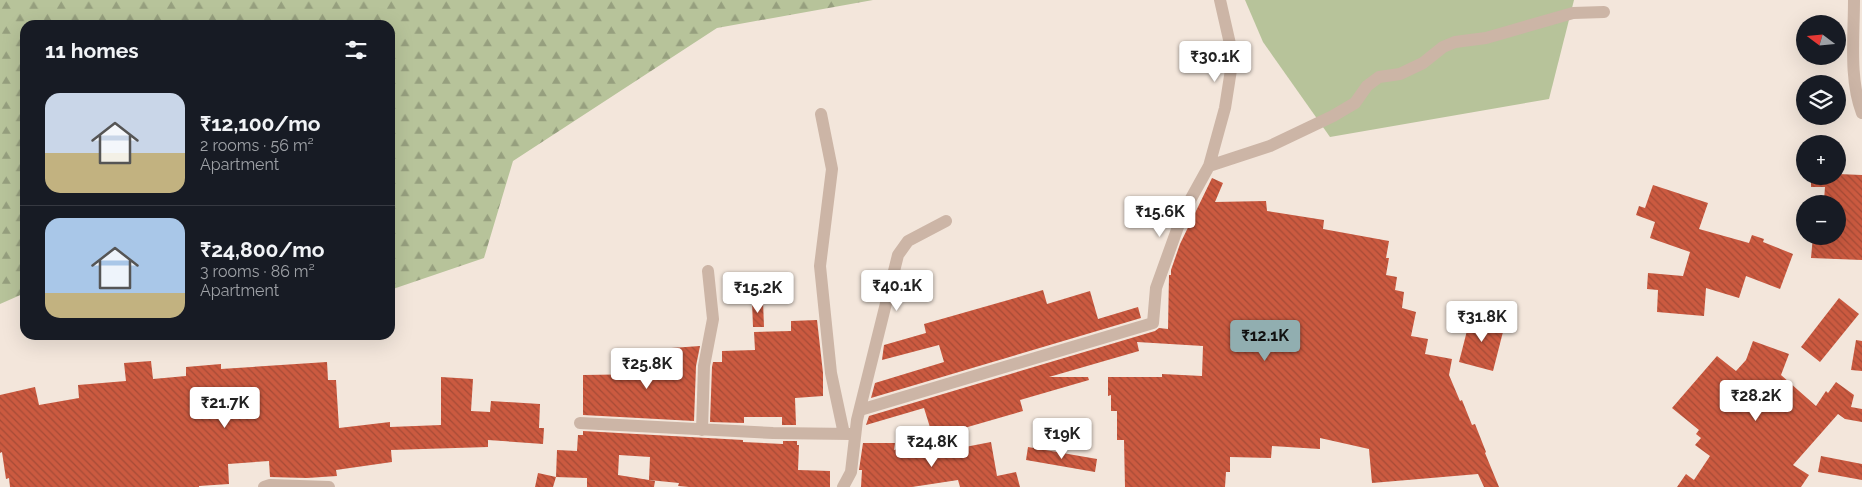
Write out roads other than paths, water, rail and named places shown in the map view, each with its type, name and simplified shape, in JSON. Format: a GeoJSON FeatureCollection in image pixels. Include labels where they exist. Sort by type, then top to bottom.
{"type":"FeatureCollection","features":[{"type":"Feature","properties":{"kind":"street"},"geometry":{"type":"LineString","coordinates":[[860,410],[1153,323],[1156,288],[1184,213],[1209,166],[1225,108],[1233,57],[1220,0]]}},
{"type":"Feature","properties":{"kind":"street"},"geometry":{"type":"LineString","coordinates":[[1854,0],[1858,65],[1857,99],[1862,113]]}},
{"type":"Feature","properties":{"kind":"street"},"geometry":{"type":"LineString","coordinates":[[1209,166],[1270,146],[1333,116],[1355,103],[1367,86],[1379,77],[1400,74],[1423,63],[1443,47],[1455,42],[1486,38],[1573,13],[1604,12]]}},
{"type":"Feature","properties":{"kind":"street"},"geometry":{"type":"LineString","coordinates":[[821,114],[832,169],[820,266],[831,373],[850,434],[851,472],[843,487]]}},
{"type":"Feature","properties":{"kind":"street"},"geometry":{"type":"LineString","coordinates":[[850,434],[860,410],[898,255],[908,241],[946,221]]}},
{"type":"Feature","properties":{"kind":"street"},"geometry":{"type":"LineString","coordinates":[[702,430],[704,366],[713,319],[708,271]]}},
{"type":"Feature","properties":{"kind":"street"},"geometry":{"type":"LineString","coordinates":[[580,423],[702,430],[850,434]]}},
{"type":"Feature","properties":{"kind":"street"},"geometry":{"type":"LineString","coordinates":[[264,487],[330,487]]}}]}
